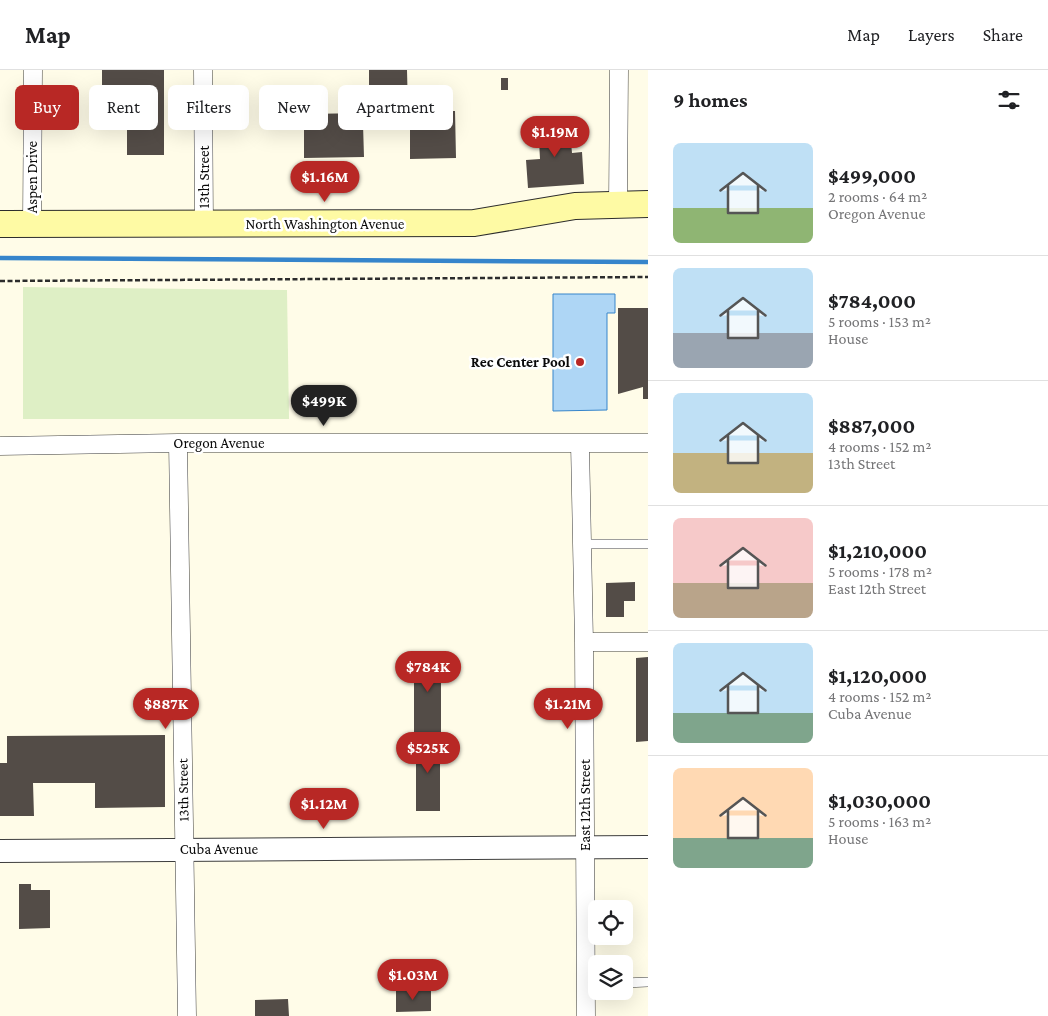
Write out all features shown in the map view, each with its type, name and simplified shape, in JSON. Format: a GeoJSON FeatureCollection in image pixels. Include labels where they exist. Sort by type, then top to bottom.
{"type":"FeatureCollection","features":[{"type":"Feature","properties":{"kind":"main road","name":"North Washington Avenue"},"geometry":{"type":"LineString","coordinates":[[0,224],[474,223],[575,206],[648,204]]}},
{"type":"Feature","properties":{"kind":"street","name":"Aspen Drive"},"geometry":{"type":"LineString","coordinates":[[32,224],[33,70]]}},
{"type":"Feature","properties":{"kind":"street","name":"13th Street"},"geometry":{"type":"LineString","coordinates":[[203,70],[204,224]]}},
{"type":"Feature","properties":{"kind":"street"},"geometry":{"type":"LineString","coordinates":[[618,205],[619,70]]}},
{"type":"Feature","properties":{"kind":"street","name":"13th Street"},"geometry":{"type":"LineString","coordinates":[[178,443],[187,1016]]}},
{"type":"Feature","properties":{"kind":"street","name":"Oregon Avenue"},"geometry":{"type":"LineString","coordinates":[[0,446],[178,443],[648,443]]}},
{"type":"Feature","properties":{"kind":"street","name":"East 12th Street"},"geometry":{"type":"LineString","coordinates":[[580,444],[584,642],[585,848],[590,955]]}},
{"type":"Feature","properties":{"kind":"street"},"geometry":{"type":"LineString","coordinates":[[584,642],[648,642]]}},
{"type":"Feature","properties":{"kind":"street","name":"Cuba Avenue"},"geometry":{"type":"LineString","coordinates":[[0,851],[648,847]]}},
{"type":"Feature","properties":{"kind":"street","name":"East 12th Street"},"geometry":{"type":"LineString","coordinates":[[586,1016],[588,1000]]}},
{"type":"Feature","properties":{"kind":"lane"},"geometry":{"type":"LineString","coordinates":[[582,544],[648,544]]}},
{"type":"Feature","properties":{"kind":"lane"},"geometry":{"type":"LineString","coordinates":[[633,983],[648,982]]}},
{"type":"Feature","properties":{"kind":"path"},"geometry":{"type":"LineString","coordinates":[[0,281],[648,277]]}},
{"type":"Feature","properties":{"kind":"green space"},"geometry":{"type":"Polygon","coordinates":[[[23,287],[287,290],[289,419],[23,419],[23,287]]]}},
{"type":"Feature","properties":{"kind":"water","name":"Rec Center Pool"},"geometry":{"type":"Polygon","coordinates":[[[553,294],[615,294],[615,313],[607,313],[607,410],[553,411],[553,294]]]}},
{"type":"Feature","properties":{"kind":"building"},"geometry":{"type":"Polygon","coordinates":[[[102,70],[164,70],[164,155],[127,155],[127,130],[158,130],[158,85],[102,85],[102,70]]]}},
{"type":"Feature","properties":{"kind":"building"},"geometry":{"type":"Polygon","coordinates":[[[369,70],[407,70],[407,85],[369,85],[369,70]]]}},
{"type":"Feature","properties":{"kind":"building"},"geometry":{"type":"Polygon","coordinates":[[[501,78],[508,78],[508,90],[501,90],[501,78]]]}},
{"type":"Feature","properties":{"kind":"building"},"geometry":{"type":"Polygon","coordinates":[[[453,111],[455,111],[456,158],[410,159],[410,130],[453,130],[453,111]]]}},
{"type":"Feature","properties":{"kind":"building"},"geometry":{"type":"Polygon","coordinates":[[[338,113],[338,130],[363,130],[364,157],[304,158],[304,130],[328,130],[328,114],[338,113]]]}},
{"type":"Feature","properties":{"kind":"building"},"geometry":{"type":"Polygon","coordinates":[[[569,120],[572,153],[582,152],[584,184],[528,188],[526,160],[540,159],[538,122],[569,120]]]}},
{"type":"Feature","properties":{"kind":"building"},"geometry":{"type":"Polygon","coordinates":[[[618,308],[648,308],[648,399],[643,399],[643,387],[618,394],[618,308]]]}},
{"type":"Feature","properties":{"kind":"building"},"geometry":{"type":"Polygon","coordinates":[[[635,582],[635,601],[624,601],[624,617],[606,617],[606,583],[635,582]]]}},
{"type":"Feature","properties":{"kind":"building"},"geometry":{"type":"Polygon","coordinates":[[[414,653],[441,653],[441,733],[414,733],[414,653]]]}},
{"type":"Feature","properties":{"kind":"building"},"geometry":{"type":"Polygon","coordinates":[[[648,657],[648,741],[636,742],[636,658],[648,657]]]}},
{"type":"Feature","properties":{"kind":"building"},"geometry":{"type":"Polygon","coordinates":[[[165,735],[165,807],[95,808],[95,783],[33,783],[34,816],[0,816],[0,763],[7,763],[7,736],[165,735]]]}},
{"type":"Feature","properties":{"kind":"building"},"geometry":{"type":"Polygon","coordinates":[[[416,736],[440,736],[440,811],[416,811],[416,736]]]}},
{"type":"Feature","properties":{"kind":"building"},"geometry":{"type":"Polygon","coordinates":[[[19,884],[31,884],[31,890],[50,890],[50,928],[19,929],[19,884]]]}},
{"type":"Feature","properties":{"kind":"building"},"geometry":{"type":"Polygon","coordinates":[[[431,990],[431,1011],[396,1012],[396,991],[431,990]]]}},
{"type":"Feature","properties":{"kind":"building"},"geometry":{"type":"Polygon","coordinates":[[[288,999],[289,1016],[255,1016],[255,1000],[288,999]]]}},
{"type":"Feature","properties":{"kind":"waterway"},"geometry":{"type":"LineString","coordinates":[[0,258],[648,262]]}},
{"type":"Feature","properties":{"kind":"place","name":"Rec Center Pool"},"geometry":{"type":"Point","coordinates":[580,362]}}]}
